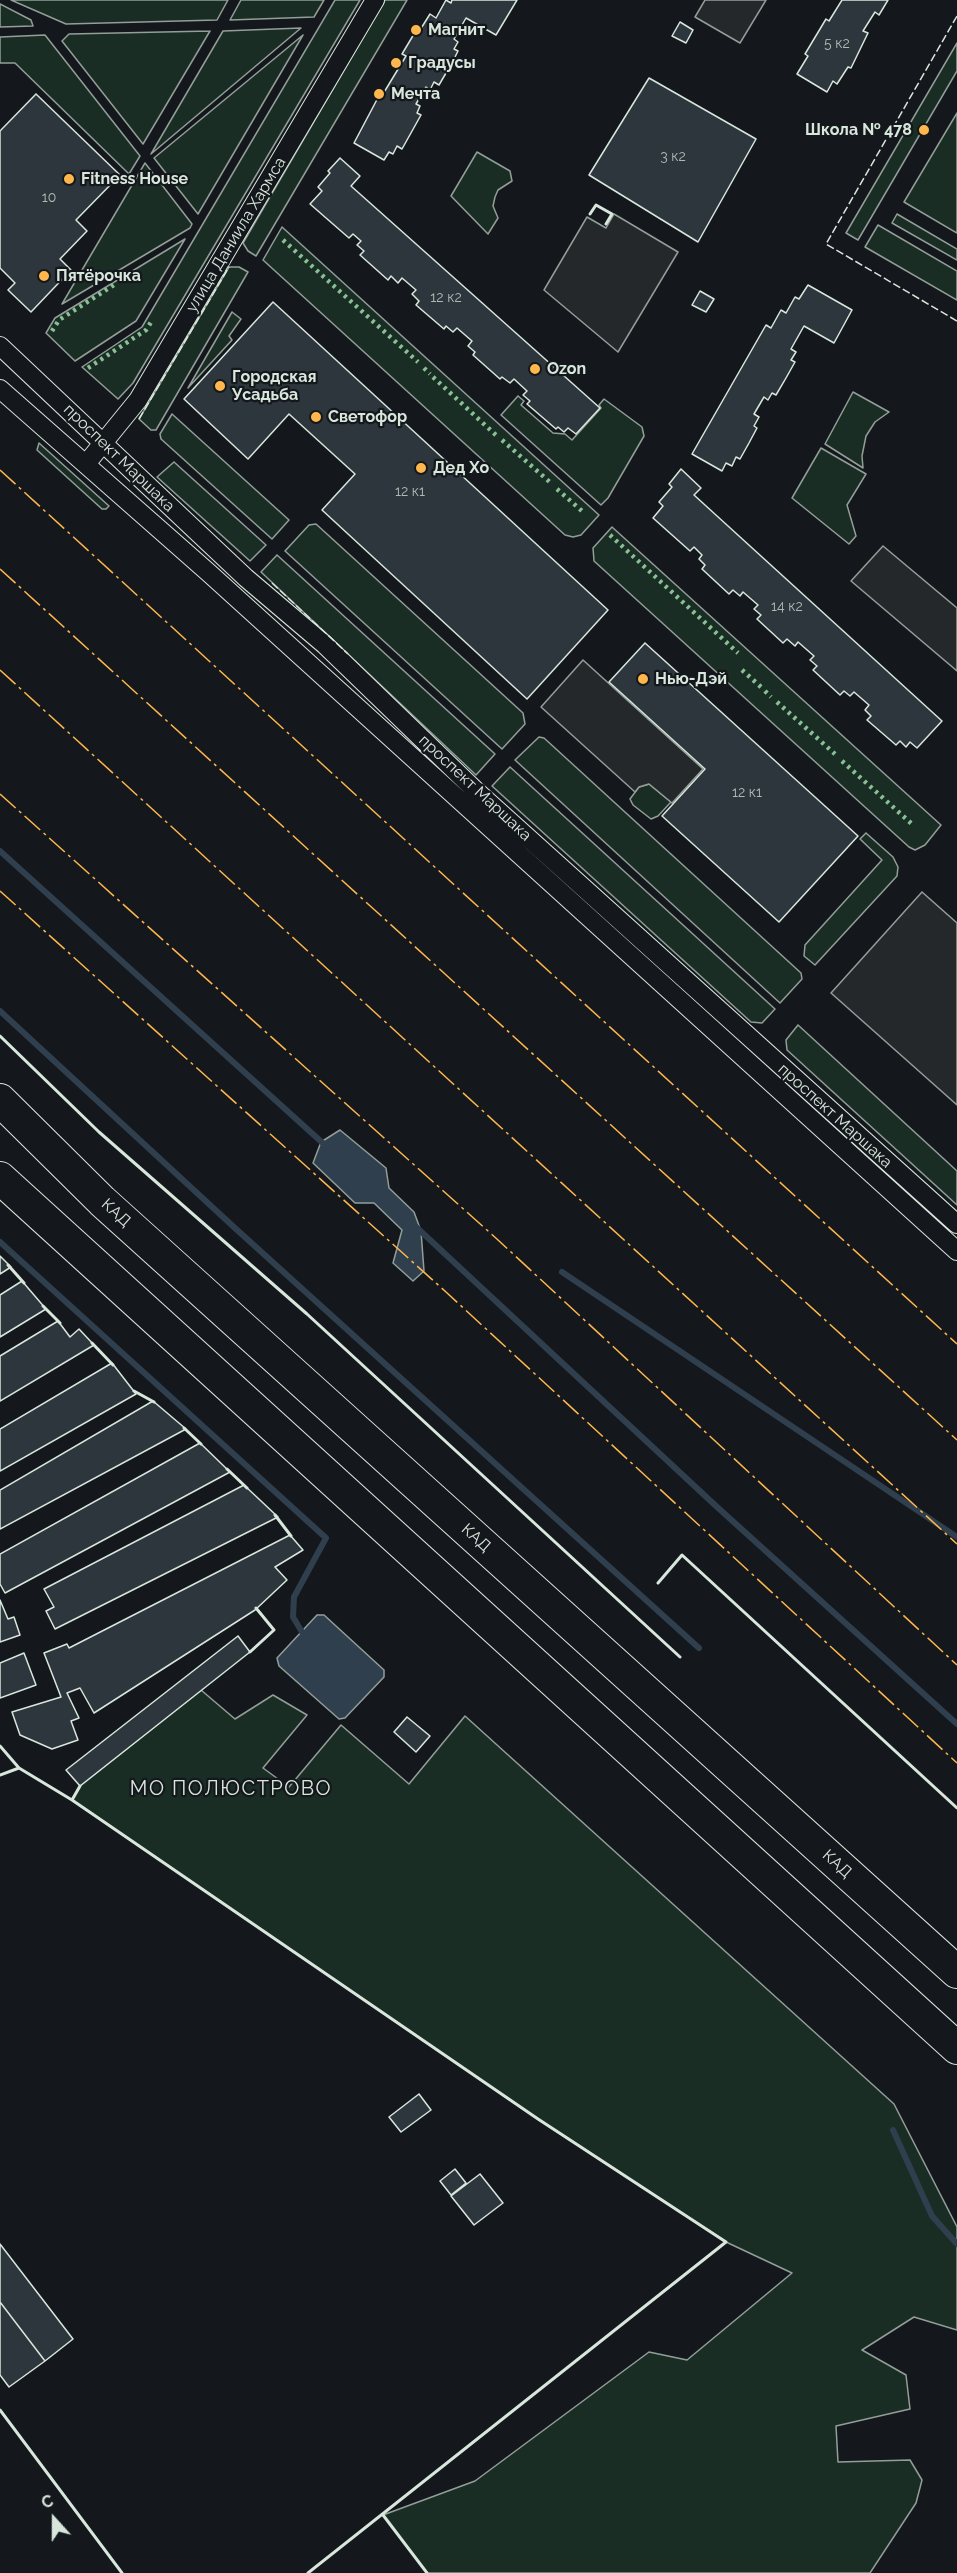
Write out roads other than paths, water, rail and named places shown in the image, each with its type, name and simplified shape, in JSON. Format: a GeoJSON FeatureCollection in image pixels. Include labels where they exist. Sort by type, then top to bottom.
{"type":"FeatureCollection","features":[{"type":"Feature","properties":{"kind":"highway","name":"КАД"},"geometry":{"type":"LineString","coordinates":[[0,1100],[102,1201],[957,1972]]}},
{"type":"Feature","properties":{"kind":"highway"},"geometry":{"type":"LineString","coordinates":[[0,1178],[957,2048]]}},
{"type":"Feature","properties":{"kind":"street","name":"улица Даниила Хармса"},"geometry":{"type":"LineString","coordinates":[[87,464],[138,400],[375,0]]}},
{"type":"Feature","properties":{"kind":"street","name":"проспект Маршака"},"geometry":{"type":"LineString","coordinates":[[0,346],[246,578],[325,645],[475,790],[957,1224]]}},
{"type":"Feature","properties":{"kind":"street","name":"проспект Маршака"},"geometry":{"type":"LineString","coordinates":[[0,389],[87,464],[957,1251]]}},
{"type":"Feature","properties":{"kind":"water"},"geometry":{"type":"Polygon","coordinates":[[[340,1130],[386,1168],[389,1188],[414,1212],[421,1231],[424,1271],[413,1281],[393,1263],[402,1230],[374,1203],[355,1203],[313,1163],[321,1142],[340,1130]]]}},
{"type":"Feature","properties":{"kind":"water"},"geometry":{"type":"Polygon","coordinates":[[[317,1615],[324,1615],[384,1670],[384,1677],[345,1718],[339,1719],[279,1666],[277,1658],[317,1615]]]}},
{"type":"Feature","properties":{"kind":"waterway"},"geometry":{"type":"LineString","coordinates":[[0,851],[326,1146]]}},
{"type":"Feature","properties":{"kind":"waterway"},"geometry":{"type":"LineString","coordinates":[[0,1011],[236,1229],[699,1648]]}},
{"type":"Feature","properties":{"kind":"waterway"},"geometry":{"type":"LineString","coordinates":[[414,1225],[716,1506],[957,1724]]}},
{"type":"Feature","properties":{"kind":"waterway"},"geometry":{"type":"LineString","coordinates":[[0,1242],[326,1538],[294,1597],[293,1617],[302,1632]]}},
{"type":"Feature","properties":{"kind":"waterway"},"geometry":{"type":"LineString","coordinates":[[562,1272],[957,1537]]}},
{"type":"Feature","properties":{"kind":"waterway"},"geometry":{"type":"LineString","coordinates":[[893,2130],[932,2216],[957,2244]]}},
{"type":"Feature","properties":{"kind":"place","name":"Магнит"},"geometry":{"type":"Point","coordinates":[416,30]}},
{"type":"Feature","properties":{"kind":"place","name":"Градусы"},"geometry":{"type":"Point","coordinates":[396,63]}},
{"type":"Feature","properties":{"kind":"place","name":"Мечта"},"geometry":{"type":"Point","coordinates":[379,94]}},
{"type":"Feature","properties":{"kind":"place","name":"Школа № 478"},"geometry":{"type":"Point","coordinates":[924,130]}},
{"type":"Feature","properties":{"kind":"place","name":"Fitness House"},"geometry":{"type":"Point","coordinates":[69,179]}},
{"type":"Feature","properties":{"kind":"place","name":"Пятёрочка"},"geometry":{"type":"Point","coordinates":[44,276]}},
{"type":"Feature","properties":{"kind":"place","name":"Ozon"},"geometry":{"type":"Point","coordinates":[535,369]}},
{"type":"Feature","properties":{"kind":"place","name":"Городская Усадьба"},"geometry":{"type":"Point","coordinates":[220,386]}},
{"type":"Feature","properties":{"kind":"place","name":"Светофор"},"geometry":{"type":"Point","coordinates":[316,417]}},
{"type":"Feature","properties":{"kind":"place","name":"Дед Хо"},"geometry":{"type":"Point","coordinates":[421,468]}},
{"type":"Feature","properties":{"kind":"place","name":"Нью-Дэй"},"geometry":{"type":"Point","coordinates":[643,679]}},
{"type":"Feature","properties":{"kind":"district","name":"МО ПОЛЮСТРОВО"},"geometry":{"type":"Point","coordinates":[231,1789]}}]}
